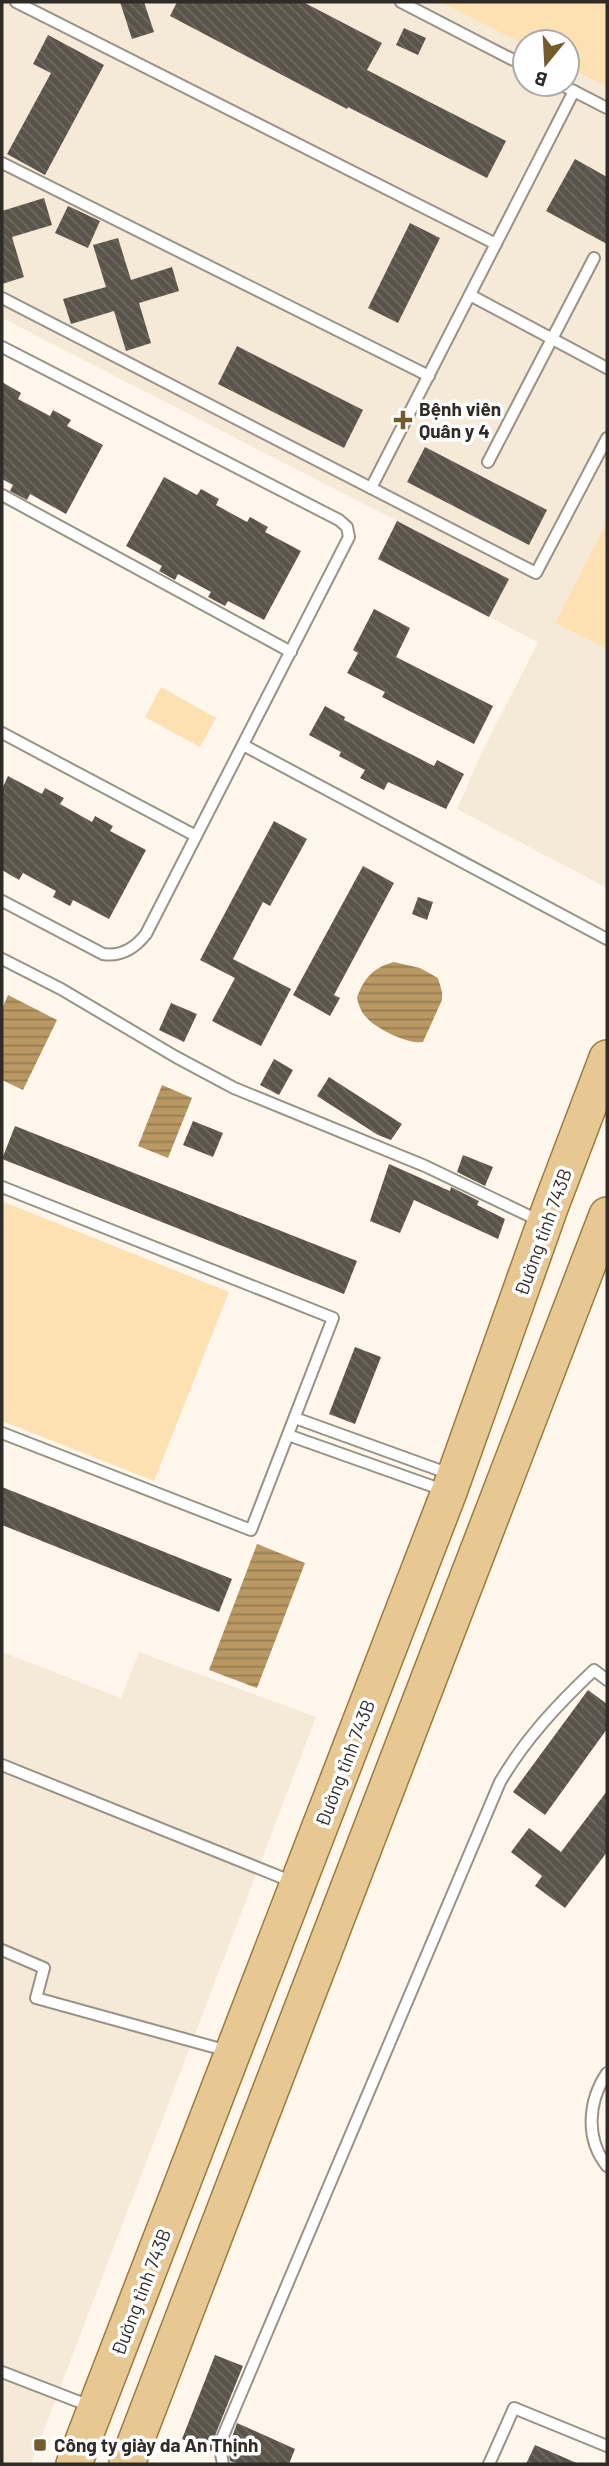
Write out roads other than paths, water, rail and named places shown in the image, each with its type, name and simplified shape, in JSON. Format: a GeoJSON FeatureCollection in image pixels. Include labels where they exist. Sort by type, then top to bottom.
{"type":"FeatureCollection","features":[{"type":"Feature","properties":{"kind":"main road","name":"Đường tỉnh 743B"},"geometry":{"type":"LineString","coordinates":[[74,2464],[452,1484],[607,1058]]}},
{"type":"Feature","properties":{"kind":"main road"},"geometry":{"type":"LineString","coordinates":[[127,2464],[595,1263],[607,1215]]}},
{"type":"Feature","properties":{"kind":"main road"},"geometry":{"type":"LineString","coordinates":[[545,1224],[595,1263]]}},
{"type":"Feature","properties":{"kind":"lane"},"geometry":{"type":"LineString","coordinates":[[16,2],[496,244]]}},
{"type":"Feature","properties":{"kind":"lane"},"geometry":{"type":"LineString","coordinates":[[401,2],[511,59]]}},
{"type":"Feature","properties":{"kind":"lane"},"geometry":{"type":"LineString","coordinates":[[581,95],[607,108]]}},
{"type":"Feature","properties":{"kind":"lane"},"geometry":{"type":"LineString","coordinates":[[371,488],[570,98]]}},
{"type":"Feature","properties":{"kind":"lane"},"geometry":{"type":"LineString","coordinates":[[2,163],[429,376]]}},
{"type":"Feature","properties":{"kind":"lane"},"geometry":{"type":"LineString","coordinates":[[488,462],[594,258]]}},
{"type":"Feature","properties":{"kind":"lane"},"geometry":{"type":"LineString","coordinates":[[470,295],[607,368]]}},
{"type":"Feature","properties":{"kind":"lane"},"geometry":{"type":"LineString","coordinates":[[2,298],[536,573],[607,438]]}},
{"type":"Feature","properties":{"kind":"lane"},"geometry":{"type":"LineString","coordinates":[[2,347],[344,523],[349,531],[348,542],[146,934],[124,952],[103,954],[2,901]]}},
{"type":"Feature","properties":{"kind":"lane"},"geometry":{"type":"LineString","coordinates":[[2,495],[291,652]]}},
{"type":"Feature","properties":{"kind":"lane"},"geometry":{"type":"LineString","coordinates":[[2,733],[196,836]]}},
{"type":"Feature","properties":{"kind":"lane"},"geometry":{"type":"LineString","coordinates":[[243,745],[607,939]]}},
{"type":"Feature","properties":{"kind":"lane"},"geometry":{"type":"LineString","coordinates":[[2,959],[72,995],[224,1083],[425,1166],[545,1224]]}},
{"type":"Feature","properties":{"kind":"lane"},"geometry":{"type":"LineString","coordinates":[[2,1187],[334,1318],[251,1530],[2,1433]]}},
{"type":"Feature","properties":{"kind":"lane"},"geometry":{"type":"LineString","coordinates":[[295,1418],[452,1484]]}},
{"type":"Feature","properties":{"kind":"lane"},"geometry":{"type":"LineString","coordinates":[[288,1435],[452,1484]]}},
{"type":"Feature","properties":{"kind":"lane"},"geometry":{"type":"LineString","coordinates":[[223,2464],[220,2449],[223,2436],[500,1782],[522,1747],[594,1670],[607,1680]]}},
{"type":"Feature","properties":{"kind":"lane"},"geometry":{"type":"LineString","coordinates":[[2,1765],[299,1884]]}},
{"type":"Feature","properties":{"kind":"lane"},"geometry":{"type":"LineString","coordinates":[[2,1951],[44,1968],[36,1998],[234,2053]]}},
{"type":"Feature","properties":{"kind":"lane"},"geometry":{"type":"LineString","coordinates":[[607,2073],[598,2088],[591,2118],[596,2148],[607,2166]]}},
{"type":"Feature","properties":{"kind":"lane"},"geometry":{"type":"LineString","coordinates":[[2,2372],[96,2408]]}},
{"type":"Feature","properties":{"kind":"lane"},"geometry":{"type":"LineString","coordinates":[[489,2464],[514,2408],[607,2446]]}},
{"type":"Feature","properties":{"kind":"place","name":"Bệnh viên Quân y 4"},"geometry":{"type":"Point","coordinates":[403,420]}},
{"type":"Feature","properties":{"kind":"place","name":"Công ty giày da An Thịnh"},"geometry":{"type":"Point","coordinates":[40,2445]}}]}
